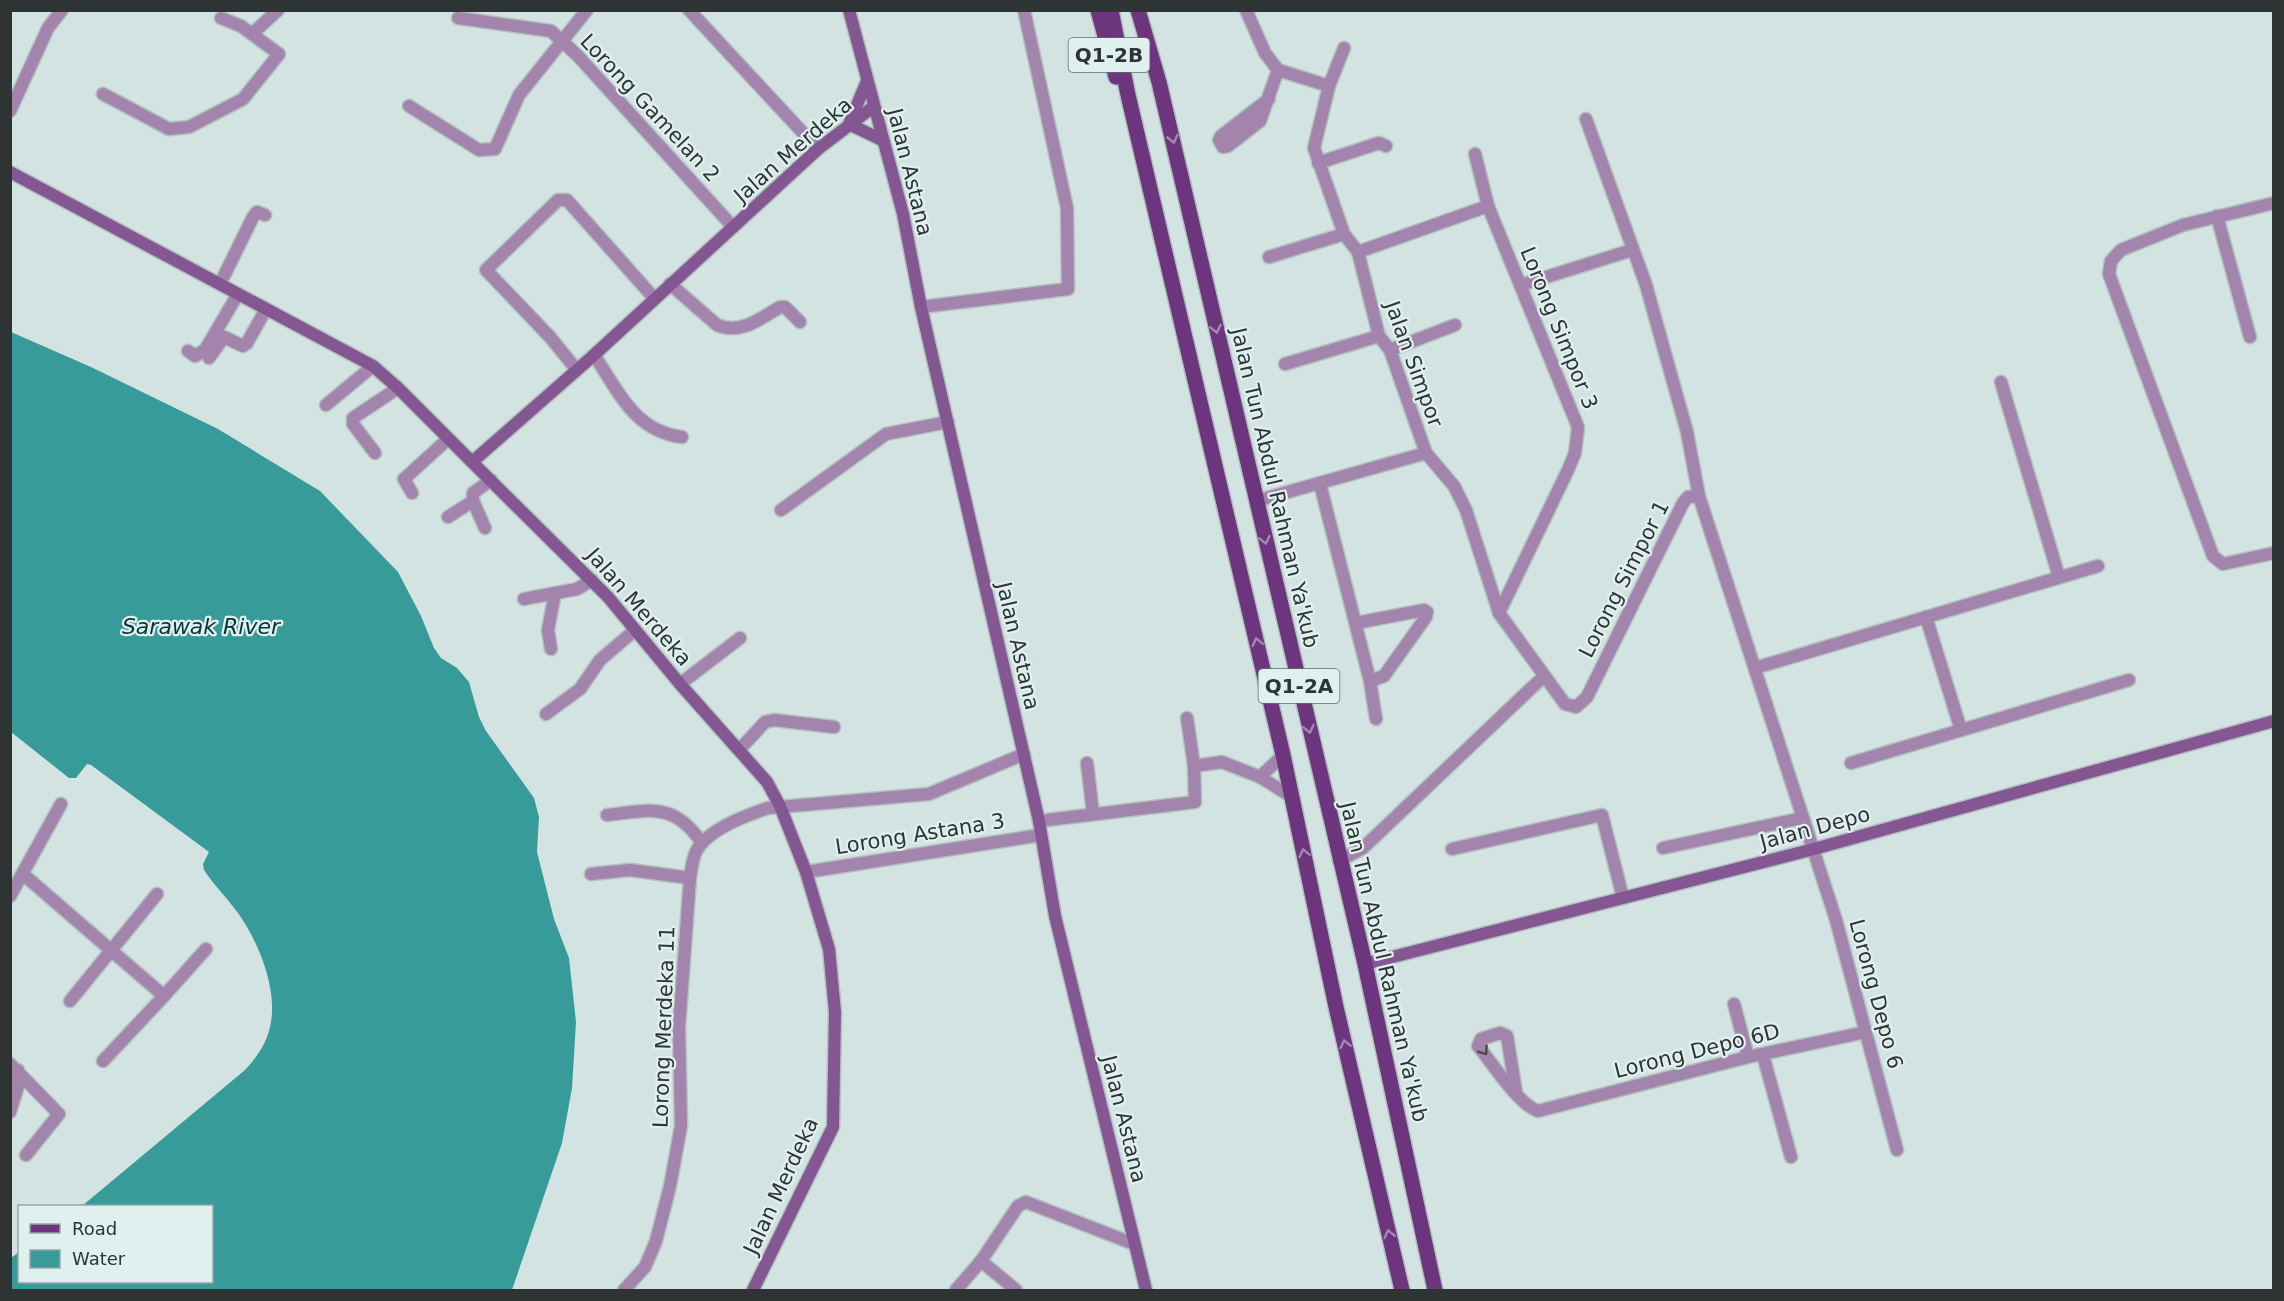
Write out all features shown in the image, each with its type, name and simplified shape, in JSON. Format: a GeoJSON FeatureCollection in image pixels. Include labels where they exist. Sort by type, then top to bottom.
{"type":"FeatureCollection","features":[{"type":"Feature","properties":{"kind":"main road","name":"Q1-2B"},"geometry":{"type":"LineString","coordinates":[[1098,10],[1113,73],[1128,95],[1283,755],[1336,1006],[1402,1290]]}},
{"type":"Feature","properties":{"kind":"main road"},"geometry":{"type":"LineString","coordinates":[[1111,10],[1128,95]]}},
{"type":"Feature","properties":{"kind":"main road"},"geometry":{"type":"LineString","coordinates":[[1138,10],[1160,82]]}},
{"type":"Feature","properties":{"kind":"main road","name":"Q1-2A"},"geometry":{"type":"LineString","coordinates":[[1148,10],[1160,49],[1160,82]]}},
{"type":"Feature","properties":{"kind":"main road","name":"Jalan Tun Abdul Rahman Ya'kub"},"geometry":{"type":"LineString","coordinates":[[1160,82],[1365,964],[1435,1290]]}},
{"type":"Feature","properties":{"kind":"street"},"geometry":{"type":"LineString","coordinates":[[10,111],[48,28],[62,10]]}},
{"type":"Feature","properties":{"kind":"street"},"geometry":{"type":"LineString","coordinates":[[252,34],[278,10]]}},
{"type":"Feature","properties":{"kind":"street"},"geometry":{"type":"LineString","coordinates":[[409,106],[479,150],[495,149],[519,95],[587,10]]}},
{"type":"Feature","properties":{"kind":"street"},"geometry":{"type":"LineString","coordinates":[[689,10],[818,149]]}},
{"type":"Feature","properties":{"kind":"street","name":"Jalan Astana"},"geometry":{"type":"LineString","coordinates":[[849,10],[903,214],[921,307],[1039,821],[1054,916],[1146,1290]]}},
{"type":"Feature","properties":{"kind":"street"},"geometry":{"type":"LineString","coordinates":[[921,307],[1068,289],[1067,208],[1024,10]]}},
{"type":"Feature","properties":{"kind":"street"},"geometry":{"type":"LineString","coordinates":[[1246,10],[1265,53],[1278,70],[1329,86]]}},
{"type":"Feature","properties":{"kind":"street"},"geometry":{"type":"LineString","coordinates":[[103,94],[169,129],[189,127],[243,99],[279,54],[252,34],[221,18]]}},
{"type":"Feature","properties":{"kind":"street"},"geometry":{"type":"LineString","coordinates":[[458,18],[551,31],[562,42]]}},
{"type":"Feature","properties":{"kind":"street","name":"Lorong Gamelan 2"},"geometry":{"type":"LineString","coordinates":[[562,42],[733,227]]}},
{"type":"Feature","properties":{"kind":"street","name":"Jalan Simpor"},"geometry":{"type":"LineString","coordinates":[[1344,48],[1329,86],[1314,138],[1318,163],[1344,234],[1358,252],[1379,336],[1390,350],[1426,453],[1454,486],[1466,510],[1499,613],[1565,704]]}},
{"type":"Feature","properties":{"kind":"street"},"geometry":{"type":"LineString","coordinates":[[1269,99],[1278,70]]}},
{"type":"Feature","properties":{"kind":"street"},"geometry":{"type":"LineString","coordinates":[[867,81],[849,124],[882,140]]}},
{"type":"Feature","properties":{"kind":"street","name":"Jalan Merdeka"},"geometry":{"type":"LineString","coordinates":[[753,1290],[833,1127],[835,1012],[829,949],[806,872],[780,806],[767,782],[592,580],[472,462],[594,355],[818,149],[873,107]]}},
{"type":"Feature","properties":{"kind":"street"},"geometry":{"type":"LineString","coordinates":[[1586,119],[1646,285],[1687,432],[1699,496]]}},
{"type":"Feature","properties":{"kind":"street"},"geometry":{"type":"LineString","coordinates":[[1318,163],[1379,143],[1386,146]]}},
{"type":"Feature","properties":{"kind":"street","name":"Lorong Simpor 3"},"geometry":{"type":"LineString","coordinates":[[1475,154],[1488,206],[1578,427],[1578,437],[1568,471],[1499,613]]}},
{"type":"Feature","properties":{"kind":"street"},"geometry":{"type":"LineString","coordinates":[[10,172],[373,366],[472,462]]}},
{"type":"Feature","properties":{"kind":"street"},"geometry":{"type":"LineString","coordinates":[[576,369],[550,337],[486,270],[558,200],[567,200],[654,298]]}},
{"type":"Feature","properties":{"kind":"street"},"geometry":{"type":"LineString","coordinates":[[2274,203],[2182,225],[2121,250],[2111,261],[2109,274],[2213,556],[2223,564],[2274,553]]}},
{"type":"Feature","properties":{"kind":"street"},"geometry":{"type":"LineString","coordinates":[[1358,252],[1488,206]]}},
{"type":"Feature","properties":{"kind":"street"},"geometry":{"type":"LineString","coordinates":[[220,284],[253,217],[257,212],[265,215]]}},
{"type":"Feature","properties":{"kind":"street"},"geometry":{"type":"LineString","coordinates":[[2217,216],[2250,337]]}},
{"type":"Feature","properties":{"kind":"street"},"geometry":{"type":"LineString","coordinates":[[1269,256],[1344,234]]}},
{"type":"Feature","properties":{"kind":"street"},"geometry":{"type":"LineString","coordinates":[[1521,285],[1632,250]]}},
{"type":"Feature","properties":{"kind":"street"},"geometry":{"type":"LineString","coordinates":[[670,284],[717,325],[726,329],[737,329],[780,307],[785,307],[801,322]]}},
{"type":"Feature","properties":{"kind":"street"},"geometry":{"type":"LineString","coordinates":[[188,351],[195,356],[205,350],[238,294]]}},
{"type":"Feature","properties":{"kind":"street"},"geometry":{"type":"LineString","coordinates":[[209,358],[224,337],[243,346],[247,344],[266,309]]}},
{"type":"Feature","properties":{"kind":"street"},"geometry":{"type":"LineString","coordinates":[[1390,350],[1455,325]]}},
{"type":"Feature","properties":{"kind":"street"},"geometry":{"type":"LineString","coordinates":[[1285,364],[1379,336]]}},
{"type":"Feature","properties":{"kind":"street"},"geometry":{"type":"LineString","coordinates":[[594,355],[637,419],[658,431],[682,437]]}},
{"type":"Feature","properties":{"kind":"street"},"geometry":{"type":"LineString","coordinates":[[326,405],[373,366]]}},
{"type":"Feature","properties":{"kind":"street"},"geometry":{"type":"LineString","coordinates":[[2001,382],[2059,577]]}},
{"type":"Feature","properties":{"kind":"street"},"geometry":{"type":"LineString","coordinates":[[375,453],[353,423],[353,418],[398,388]]}},
{"type":"Feature","properties":{"kind":"street"},"geometry":{"type":"LineString","coordinates":[[781,510],[886,435],[948,422]]}},
{"type":"Feature","properties":{"kind":"street"},"geometry":{"type":"LineString","coordinates":[[412,493],[404,479],[448,439]]}},
{"type":"Feature","properties":{"kind":"street"},"geometry":{"type":"LineString","coordinates":[[1256,501],[1426,453]]}},
{"type":"Feature","properties":{"kind":"street"},"geometry":{"type":"LineString","coordinates":[[485,528],[473,501],[476,489],[491,480]]}},
{"type":"Feature","properties":{"kind":"street"},"geometry":{"type":"LineString","coordinates":[[1320,484],[1370,681],[1376,719]]}},
{"type":"Feature","properties":{"kind":"street","name":"Lorong Simpor 1"},"geometry":{"type":"LineString","coordinates":[[1565,704],[1576,707],[1587,697],[1683,503],[1688,497],[1699,496],[1803,818]]}},
{"type":"Feature","properties":{"kind":"street"},"geometry":{"type":"LineString","coordinates":[[448,517],[473,501]]}},
{"type":"Feature","properties":{"kind":"street"},"geometry":{"type":"LineString","coordinates":[[1755,668],[2098,566]]}},
{"type":"Feature","properties":{"kind":"street"},"geometry":{"type":"LineString","coordinates":[[524,599],[577,589],[592,580]]}},
{"type":"Feature","properties":{"kind":"street"},"geometry":{"type":"LineString","coordinates":[[551,649],[548,630],[555,593]]}},
{"type":"Feature","properties":{"kind":"street"},"geometry":{"type":"LineString","coordinates":[[1356,623],[1424,610],[1427,612],[1426,617],[1384,676],[1370,681]]}},
{"type":"Feature","properties":{"kind":"street"},"geometry":{"type":"LineString","coordinates":[[1926,617],[1961,730]]}},
{"type":"Feature","properties":{"kind":"street"},"geometry":{"type":"LineString","coordinates":[[546,714],[580,689],[600,660],[635,630]]}},
{"type":"Feature","properties":{"kind":"street"},"geometry":{"type":"LineString","coordinates":[[680,684],[740,638]]}},
{"type":"Feature","properties":{"kind":"street"},"geometry":{"type":"LineString","coordinates":[[1340,861],[1364,848],[1543,676]]}},
{"type":"Feature","properties":{"kind":"street"},"geometry":{"type":"LineString","coordinates":[[1851,762],[2129,680]]}},
{"type":"Feature","properties":{"kind":"street"},"geometry":{"type":"LineString","coordinates":[[1039,821],[1195,802],[1194,766],[1187,718]]}},
{"type":"Feature","properties":{"kind":"street"},"geometry":{"type":"LineString","coordinates":[[740,749],[765,722],[774,720],[834,727]]}},
{"type":"Feature","properties":{"kind":"street","name":"Jalan Depo"},"geometry":{"type":"LineString","coordinates":[[1365,964],[1815,849],[2274,721]]}},
{"type":"Feature","properties":{"kind":"street"},"geometry":{"type":"LineString","coordinates":[[607,815],[643,811],[672,813],[689,825],[702,843],[748,815],[780,806],[929,794],[1024,754]]}},
{"type":"Feature","properties":{"kind":"street"},"geometry":{"type":"LineString","coordinates":[[1260,777],[1283,755]]}},
{"type":"Feature","properties":{"kind":"street"},"geometry":{"type":"LineString","coordinates":[[1194,766],[1222,762],[1260,777],[1292,797]]}},
{"type":"Feature","properties":{"kind":"street"},"geometry":{"type":"LineString","coordinates":[[1087,763],[1093,813]]}},
{"type":"Feature","properties":{"kind":"street"},"geometry":{"type":"LineString","coordinates":[[10,896],[24,875],[61,804]]}},
{"type":"Feature","properties":{"kind":"street"},"geometry":{"type":"LineString","coordinates":[[1452,849],[1602,815],[1623,898]]}},
{"type":"Feature","properties":{"kind":"street"},"geometry":{"type":"LineString","coordinates":[[1663,848],[1803,818]]}},
{"type":"Feature","properties":{"kind":"street","name":"Lorong Depo 6"},"geometry":{"type":"LineString","coordinates":[[1803,818],[1815,849],[1897,1150]]}},
{"type":"Feature","properties":{"kind":"street","name":"Lorong Astana 3"},"geometry":{"type":"LineString","coordinates":[[806,872],[1041,835]]}},
{"type":"Feature","properties":{"kind":"street","name":"Lorong Merdeka 11"},"geometry":{"type":"LineString","coordinates":[[624,1290],[645,1267],[656,1241],[670,1186],[681,1126],[679,1027],[690,878],[693,858],[702,843]]}},
{"type":"Feature","properties":{"kind":"street"},"geometry":{"type":"LineString","coordinates":[[591,874],[630,870],[690,878]]}},
{"type":"Feature","properties":{"kind":"street"},"geometry":{"type":"LineString","coordinates":[[24,875],[164,996]]}},
{"type":"Feature","properties":{"kind":"street"},"geometry":{"type":"LineString","coordinates":[[70,1001],[157,894]]}},
{"type":"Feature","properties":{"kind":"street"},"geometry":{"type":"LineString","coordinates":[[103,1061],[206,949]]}},
{"type":"Feature","properties":{"kind":"street"},"geometry":{"type":"LineString","coordinates":[[1734,1004],[1748,1058]]}},
{"type":"Feature","properties":{"kind":"street","name":"Lorong Depo 6D"},"geometry":{"type":"LineString","coordinates":[[1516,1092],[1530,1108],[1538,1112],[1748,1058],[1866,1032]]}},
{"type":"Feature","properties":{"kind":"street"},"geometry":{"type":"LineString","coordinates":[[1500,1033],[1507,1036],[1516,1092],[1478,1046],[1481,1039],[1500,1033]]}},
{"type":"Feature","properties":{"kind":"street"},"geometry":{"type":"LineString","coordinates":[[1763,1055],[1791,1157]]}},
{"type":"Feature","properties":{"kind":"street"},"geometry":{"type":"LineString","coordinates":[[10,1112],[18,1086],[14,1067]]}},
{"type":"Feature","properties":{"kind":"street"},"geometry":{"type":"LineString","coordinates":[[14,1067],[59,1114],[26,1155]]}},
{"type":"Feature","properties":{"kind":"street"},"geometry":{"type":"LineString","coordinates":[[956,1290],[981,1262],[1018,1206],[1026,1202],[1134,1244]]}},
{"type":"Feature","properties":{"kind":"street"},"geometry":{"type":"LineString","coordinates":[[981,1262],[1016,1290]]}},
{"type":"Feature","properties":{"kind":"water","name":"Sarawak River"},"geometry":{"type":"Polygon","coordinates":[[[11,332],[91,367],[218,429],[320,491],[398,572],[421,616],[434,648],[441,658],[457,668],[469,682],[479,717],[486,731],[534,798],[539,817],[537,852],[554,919],[569,958],[576,1022],[572,1088],[562,1143],[512,1290],[11,1290],[11,1258],[18,1253],[18,1283],[213,1283],[213,1205],[83,1205],[245,1070],[265,1042],[270,1029],[272,1008],[268,980],[259,951],[238,913],[204,870],[203,864],[209,852],[91,765],[87,764],[76,778],[69,778],[11,732],[11,332]]]}}]}
